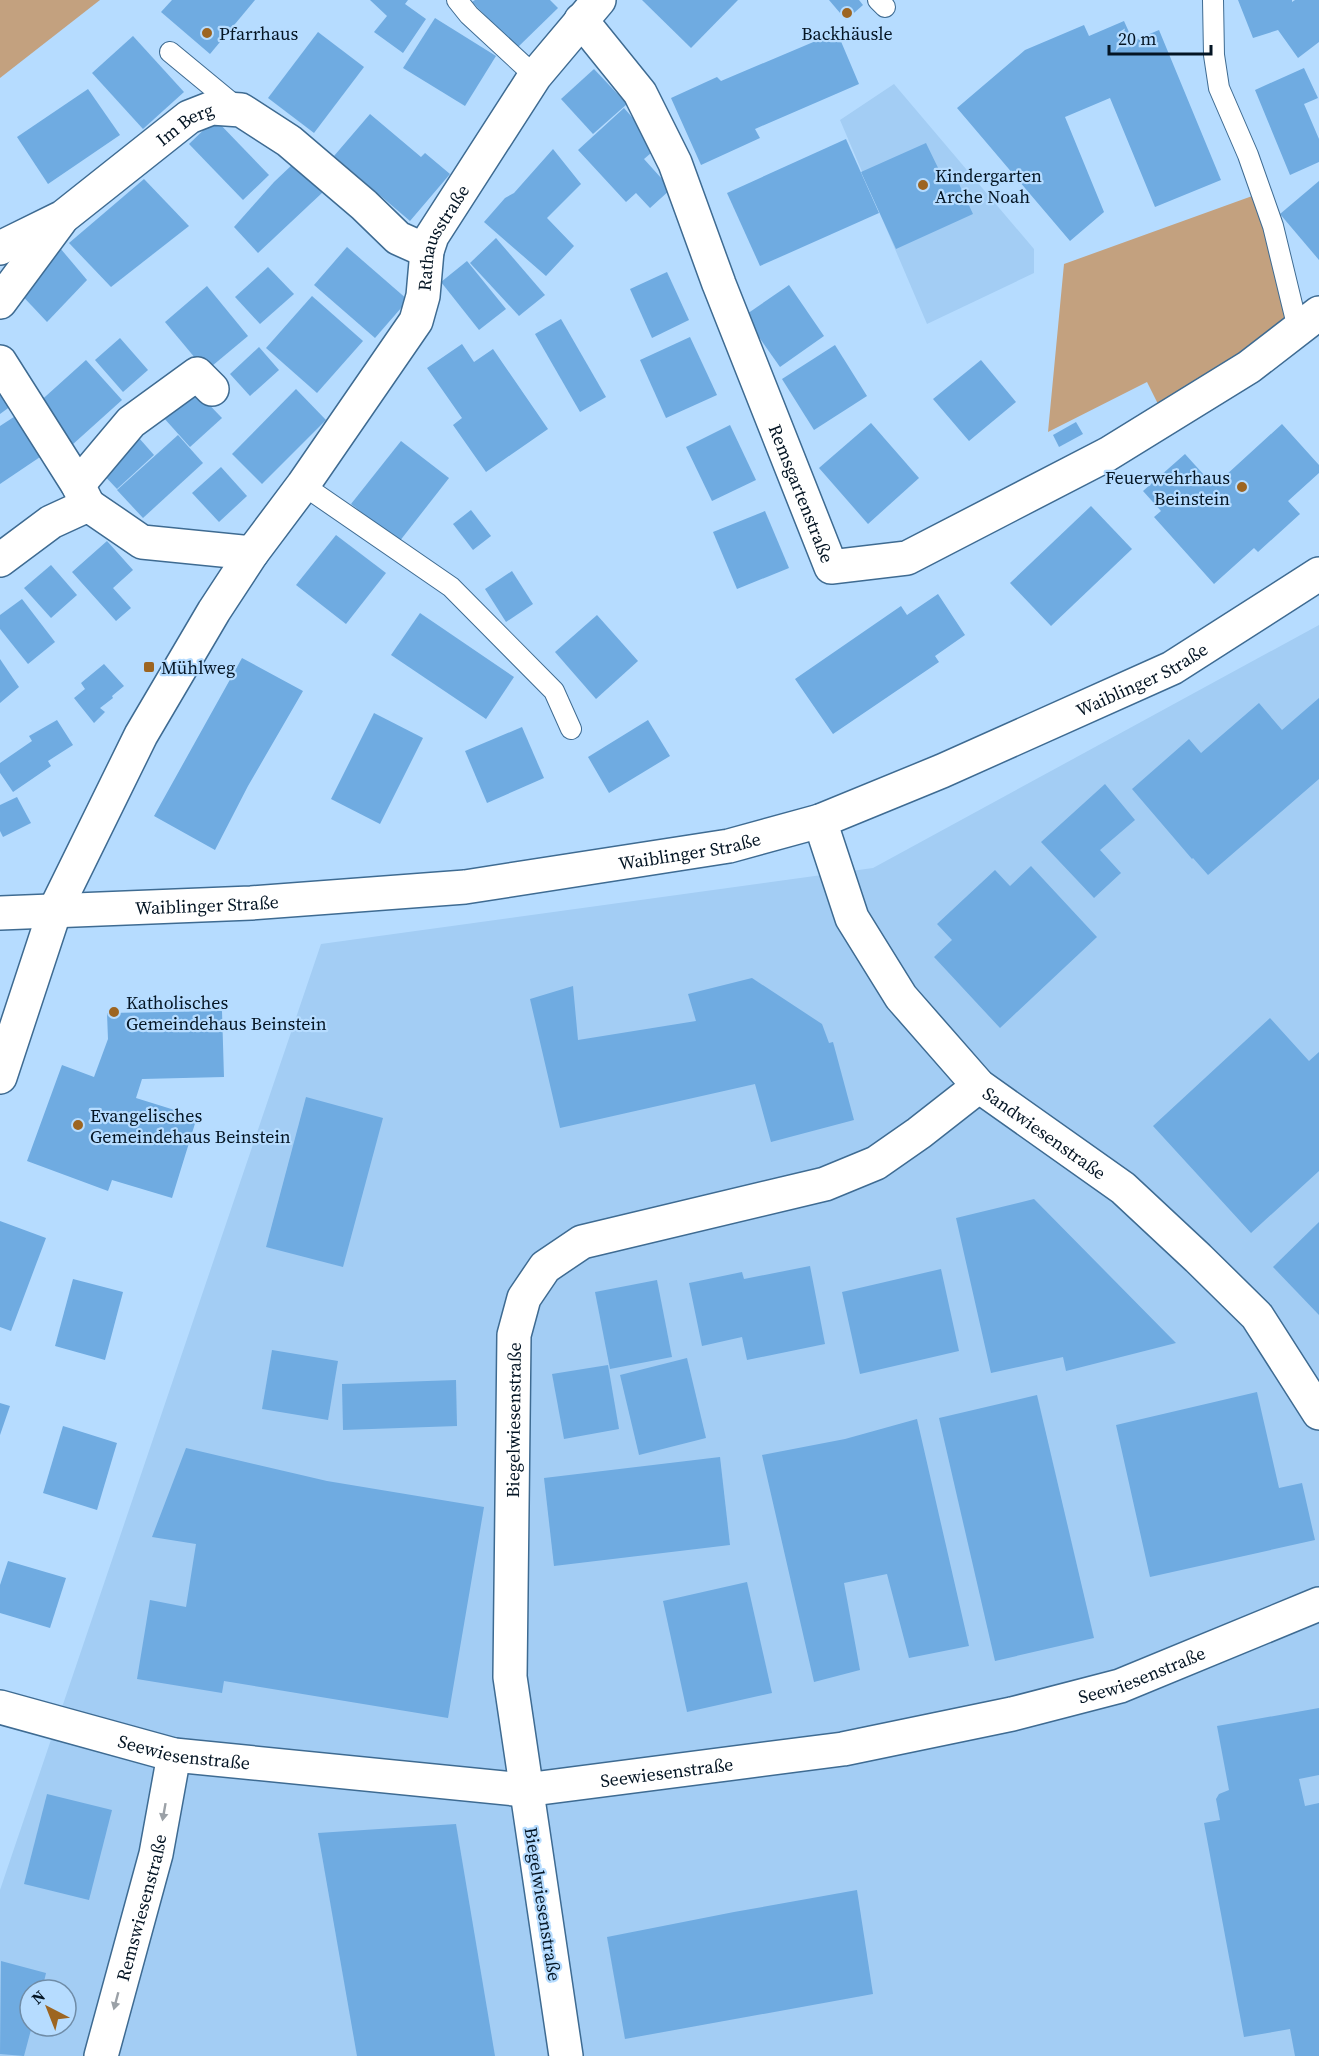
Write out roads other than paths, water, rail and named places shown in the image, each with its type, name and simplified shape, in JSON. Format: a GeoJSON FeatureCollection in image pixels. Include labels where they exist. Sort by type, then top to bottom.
{"type":"FeatureCollection","features":[{"type":"Feature","properties":{"kind":"street","name":"Rathausstraße"},"geometry":{"type":"LineString","coordinates":[[252,553],[303,485],[416,321],[423,296],[427,251],[432,236],[535,76],[590,10]]}},
{"type":"Feature","properties":{"kind":"street","name":"Remsgartenstraße"},"geometry":{"type":"LineString","coordinates":[[590,10],[640,93],[675,163],[719,284],[831,567],[907,558],[1108,454],[1249,367],[1309,321]]}},
{"type":"Feature","properties":{"kind":"street","name":"Im Berg"},"geometry":{"type":"LineString","coordinates":[[0,248],[63,217],[189,117],[212,108],[241,110],[289,141],[364,205],[398,238],[427,251]]}},
{"type":"Feature","properties":{"kind":"street"},"geometry":{"type":"LineString","coordinates":[[0,302],[63,217]]}},
{"type":"Feature","properties":{"kind":"street"},"geometry":{"type":"LineString","coordinates":[[0,362],[83,495],[142,543],[252,553],[214,611],[141,735],[55,910],[0,1077]]}},
{"type":"Feature","properties":{"kind":"street"},"geometry":{"type":"LineString","coordinates":[[0,560],[83,495],[131,422],[197,374],[212,389]]}},
{"type":"Feature","properties":{"kind":"street","name":"Waiblinger Straße"},"geometry":{"type":"LineString","coordinates":[[0,913],[251,903],[465,887],[729,846],[820,821],[942,771],[1172,668],[1319,574]]}},
{"type":"Feature","properties":{"kind":"street","name":"Sandwiesenstraße"},"geometry":{"type":"LineString","coordinates":[[820,821],[852,918],[901,997],[979,1086],[1123,1188],[1257,1316],[1319,1413]]}},
{"type":"Feature","properties":{"kind":"street","name":"Biegelwiesenstraße"},"geometry":{"type":"LineString","coordinates":[[566,2056],[510,1677],[514,1335],[524,1298],[545,1267],[582,1242],[825,1184],[876,1163],[979,1086]]}},
{"type":"Feature","properties":{"kind":"street","name":"Seewiesenstraße"},"geometry":{"type":"LineString","coordinates":[[0,1707],[174,1755],[525,1790],[843,1749],[1012,1714],[1120,1686],[1319,1604]]}},
{"type":"Feature","properties":{"kind":"street","name":"Remswiesenstraße"},"geometry":{"type":"LineString","coordinates":[[101,2056],[156,1854],[174,1755]]}},
{"type":"Feature","properties":{"kind":"lane"},"geometry":{"type":"LineString","coordinates":[[457,0],[469,15],[535,76]]}},
{"type":"Feature","properties":{"kind":"lane"},"geometry":{"type":"LineString","coordinates":[[1213,0],[1214,55],[1219,88],[1248,155],[1309,321]]}},
{"type":"Feature","properties":{"kind":"lane"},"geometry":{"type":"LineString","coordinates":[[170,52],[241,110]]}},
{"type":"Feature","properties":{"kind":"lane"},"geometry":{"type":"LineString","coordinates":[[303,485],[452,587],[554,691],[571,729]]}},
{"type":"Feature","properties":{"kind":"place","name":"Backhäusle"},"geometry":{"type":"Point","coordinates":[847,13]}},
{"type":"Feature","properties":{"kind":"place","name":"Pfarrhaus"},"geometry":{"type":"Point","coordinates":[207,33]}},
{"type":"Feature","properties":{"kind":"place","name":"Kindergarten Arche Noah"},"geometry":{"type":"Point","coordinates":[923,185]}},
{"type":"Feature","properties":{"kind":"place","name":"Feuerwehrhaus Beinstein"},"geometry":{"type":"Point","coordinates":[1242,487]}},
{"type":"Feature","properties":{"kind":"place","name":"Mühlweg"},"geometry":{"type":"Point","coordinates":[149,667]}},
{"type":"Feature","properties":{"kind":"place","name":"Katholisches Gemeindehaus Beinstein"},"geometry":{"type":"Point","coordinates":[114,1012]}},
{"type":"Feature","properties":{"kind":"place","name":"Evangelisches Gemeindehaus Beinstein"},"geometry":{"type":"Point","coordinates":[78,1125]}}]}
